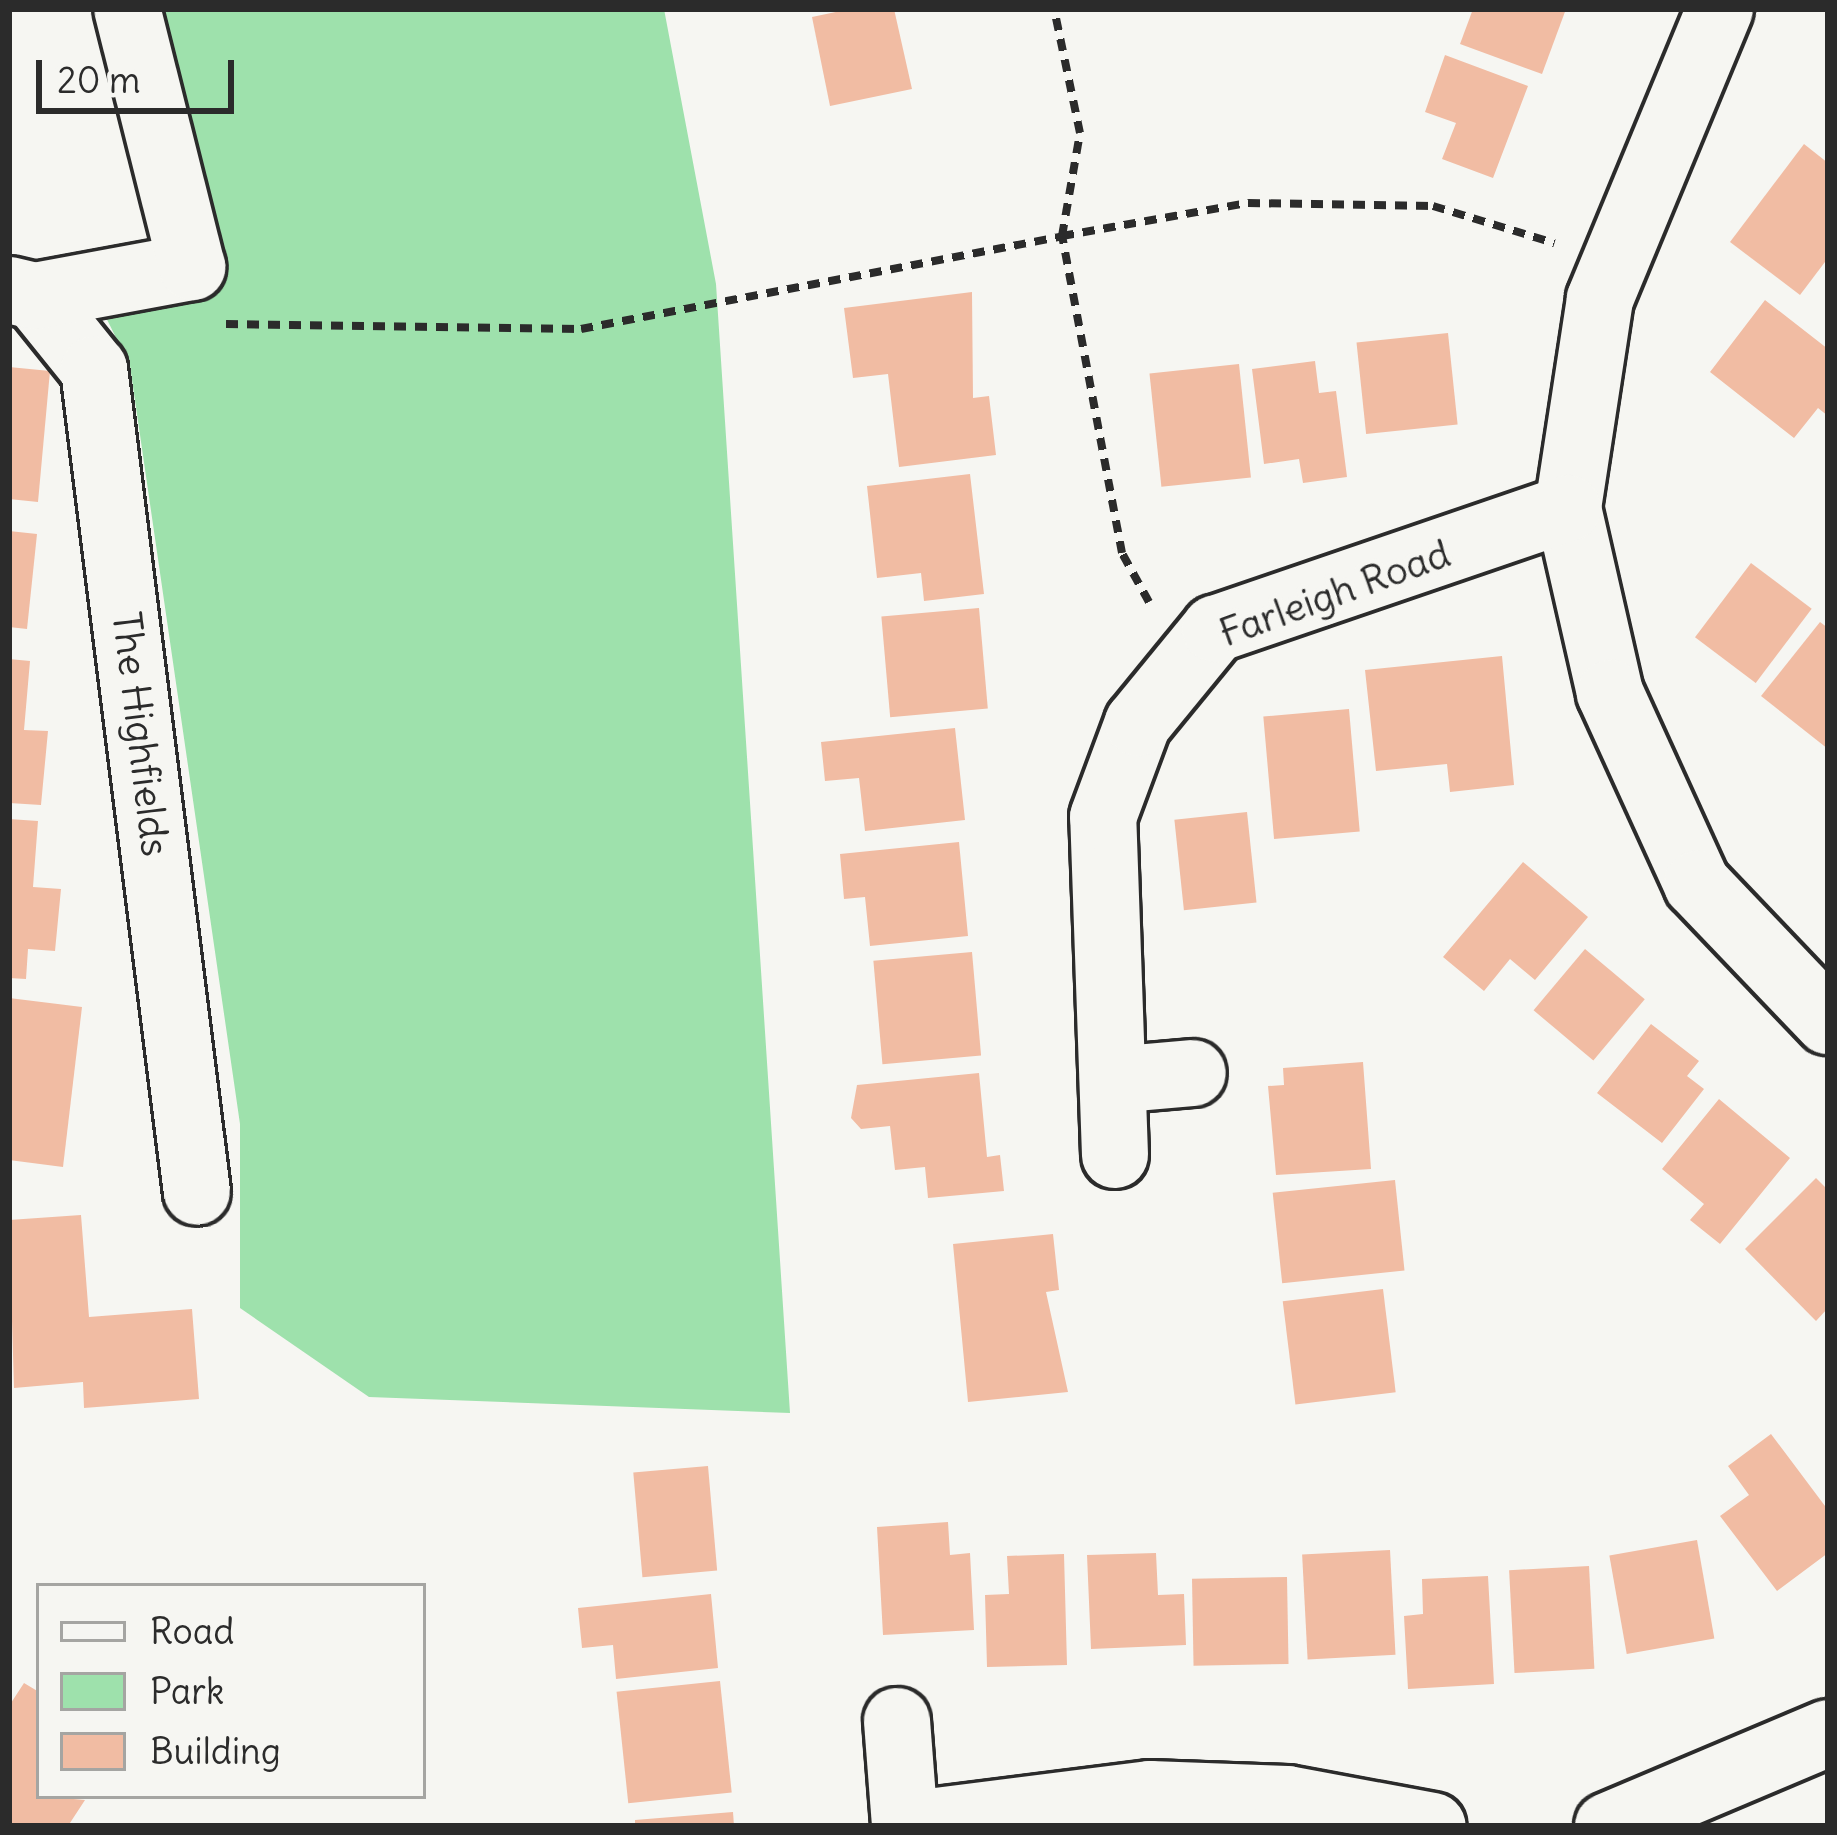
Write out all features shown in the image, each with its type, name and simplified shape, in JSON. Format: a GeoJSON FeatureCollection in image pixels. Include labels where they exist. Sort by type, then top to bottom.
{"type":"FeatureCollection","features":[{"type":"Feature","properties":{"kind":"street","name":"The Highfields"},"geometry":{"type":"LineString","coordinates":[[22,292],[192,267],[127,9]]}},
{"type":"Feature","properties":{"kind":"street"},"geometry":{"type":"LineString","coordinates":[[1720,9],[1615,262],[1568,508],[1610,693],[1697,884],[1828,1022]]}},
{"type":"Feature","properties":{"kind":"street","name":"The Highfields"},"geometry":{"type":"LineString","coordinates":[[22,292],[94,370],[197,1192]]}},
{"type":"Feature","properties":{"kind":"street","name":"Farleigh Road"},"geometry":{"type":"LineString","coordinates":[[1115,1155],[1103,817],[1138,723],[1215,629],[1568,508]]}},
{"type":"Feature","properties":{"kind":"street"},"geometry":{"type":"LineString","coordinates":[[1113,1080],[1193,1073]]}},
{"type":"Feature","properties":{"kind":"street"},"geometry":{"type":"LineString","coordinates":[[897,1721],[905,1826],[1150,1794],[1286,1799],[1433,1826]]}},
{"type":"Feature","properties":{"kind":"street"},"geometry":{"type":"LineString","coordinates":[[1608,1826],[1828,1733]]}},
{"type":"Feature","properties":{"kind":"path"},"geometry":{"type":"LineString","coordinates":[[1054,9],[1080,133],[1062,236],[1122,553],[1184,666]]}},
{"type":"Feature","properties":{"kind":"path"},"geometry":{"type":"LineString","coordinates":[[213,324],[581,329],[1248,203],[1433,206],[1615,262]]}},
{"type":"Feature","properties":{"kind":"green space"},"geometry":{"type":"Polygon","coordinates":[[[113,9],[664,9],[716,284],[790,1413],[369,1397],[240,1308],[240,1124],[130,366],[84,273],[164,247],[113,9]]]}},
{"type":"Feature","properties":{"kind":"building"},"geometry":{"type":"Polygon","coordinates":[[[850,9],[894,9],[912,89],[830,106],[812,17],[850,9]]]}},
{"type":"Feature","properties":{"kind":"building"},"geometry":{"type":"Polygon","coordinates":[[[1473,9],[1566,9],[1542,74],[1460,44],[1473,9]]]}},
{"type":"Feature","properties":{"kind":"building"},"geometry":{"type":"Polygon","coordinates":[[[1445,55],[1528,86],[1493,178],[1442,159],[1456,123],[1425,112],[1445,55]]]}},
{"type":"Feature","properties":{"kind":"building"},"geometry":{"type":"Polygon","coordinates":[[[1804,144],[1828,163],[1828,258],[1800,295],[1730,242],[1804,144]]]}},
{"type":"Feature","properties":{"kind":"building"},"geometry":{"type":"Polygon","coordinates":[[[972,292],[973,398],[989,396],[996,455],[899,467],[888,374],[853,378],[844,308],[972,292]]]}},
{"type":"Feature","properties":{"kind":"building"},"geometry":{"type":"Polygon","coordinates":[[[1765,300],[1828,349],[1828,416],[1818,408],[1794,438],[1710,372],[1765,300]]]}},
{"type":"Feature","properties":{"kind":"building"},"geometry":{"type":"Polygon","coordinates":[[[1448,333],[1458,424],[1366,434],[1357,343],[1448,333]]]}},
{"type":"Feature","properties":{"kind":"building"},"geometry":{"type":"Polygon","coordinates":[[[1315,361],[1319,393],[1336,391],[1347,477],[1303,483],[1299,459],[1264,464],[1252,369],[1315,361]]]}},
{"type":"Feature","properties":{"kind":"building"},"geometry":{"type":"Polygon","coordinates":[[[1239,364],[1251,477],[1161,487],[1149,373],[1239,364]]]}},
{"type":"Feature","properties":{"kind":"building"},"geometry":{"type":"Polygon","coordinates":[[[9,367],[50,371],[38,502],[9,499],[9,367]]]}},
{"type":"Feature","properties":{"kind":"building"},"geometry":{"type":"Polygon","coordinates":[[[970,474],[984,594],[924,601],[921,573],[877,578],[867,486],[970,474]]]}},
{"type":"Feature","properties":{"kind":"building"},"geometry":{"type":"Polygon","coordinates":[[[9,531],[37,534],[27,629],[9,627],[9,531]]]}},
{"type":"Feature","properties":{"kind":"building"},"geometry":{"type":"Polygon","coordinates":[[[1751,563],[1812,609],[1756,683],[1695,637],[1751,563]]]}},
{"type":"Feature","properties":{"kind":"building"},"geometry":{"type":"Polygon","coordinates":[[[979,608],[988,709],[890,717],[881,617],[979,608]]]}},
{"type":"Feature","properties":{"kind":"building"},"geometry":{"type":"Polygon","coordinates":[[[1820,622],[1828,628],[1828,749],[1761,696],[1820,622]]]}},
{"type":"Feature","properties":{"kind":"building"},"geometry":{"type":"Polygon","coordinates":[[[1502,656],[1514,785],[1450,792],[1447,764],[1376,771],[1365,670],[1502,656]]]}},
{"type":"Feature","properties":{"kind":"building"},"geometry":{"type":"Polygon","coordinates":[[[9,659],[30,661],[24,730],[48,731],[41,805],[9,803],[9,659]]]}},
{"type":"Feature","properties":{"kind":"building"},"geometry":{"type":"Polygon","coordinates":[[[1349,709],[1360,832],[1274,839],[1263,716],[1349,709]]]}},
{"type":"Feature","properties":{"kind":"building"},"geometry":{"type":"Polygon","coordinates":[[[955,728],[965,820],[865,831],[859,778],[825,781],[821,742],[955,728]]]}},
{"type":"Feature","properties":{"kind":"building"},"geometry":{"type":"Polygon","coordinates":[[[1247,812],[1257,903],[1184,910],[1174,820],[1247,812]]]}},
{"type":"Feature","properties":{"kind":"building"},"geometry":{"type":"Polygon","coordinates":[[[9,819],[38,821],[33,887],[61,889],[55,951],[28,949],[26,979],[9,978],[9,819]]]}},
{"type":"Feature","properties":{"kind":"building"},"geometry":{"type":"Polygon","coordinates":[[[959,842],[968,936],[870,946],[865,897],[844,899],[840,854],[959,842]]]}},
{"type":"Feature","properties":{"kind":"building"},"geometry":{"type":"Polygon","coordinates":[[[1523,862],[1588,917],[1535,980],[1510,959],[1484,991],[1443,957],[1523,862]]]}},
{"type":"Feature","properties":{"kind":"building"},"geometry":{"type":"Polygon","coordinates":[[[1585,949],[1645,999],[1593,1060],[1534,1010],[1585,949]]]}},
{"type":"Feature","properties":{"kind":"building"},"geometry":{"type":"Polygon","coordinates":[[[972,952],[981,1056],[882,1064],[873,961],[972,952]]]}},
{"type":"Feature","properties":{"kind":"building"},"geometry":{"type":"Polygon","coordinates":[[[9,998],[82,1007],[63,1167],[9,1160],[9,998]]]}},
{"type":"Feature","properties":{"kind":"building"},"geometry":{"type":"Polygon","coordinates":[[[1651,1024],[1699,1061],[1687,1076],[1704,1089],[1662,1143],[1597,1093],[1651,1024]]]}},
{"type":"Feature","properties":{"kind":"building"},"geometry":{"type":"Polygon","coordinates":[[[1363,1062],[1371,1169],[1276,1175],[1268,1086],[1284,1085],[1283,1068],[1363,1062]]]}},
{"type":"Feature","properties":{"kind":"building"},"geometry":{"type":"Polygon","coordinates":[[[979,1073],[987,1157],[1000,1155],[1004,1191],[928,1198],[925,1167],[895,1170],[890,1126],[861,1129],[851,1118],[857,1085],[979,1073]]]}},
{"type":"Feature","properties":{"kind":"building"},"geometry":{"type":"Polygon","coordinates":[[[1719,1099],[1790,1158],[1720,1244],[1690,1220],[1704,1204],[1662,1169],[1719,1099]]]}},
{"type":"Feature","properties":{"kind":"building"},"geometry":{"type":"Polygon","coordinates":[[[1816,1178],[1828,1190],[1828,1308],[1816,1321],[1745,1249],[1816,1178]]]}},
{"type":"Feature","properties":{"kind":"building"},"geometry":{"type":"Polygon","coordinates":[[[1395,1180],[1405,1271],[1282,1283],[1273,1193],[1395,1180]]]}},
{"type":"Feature","properties":{"kind":"building"},"geometry":{"type":"Polygon","coordinates":[[[81,1215],[89,1317],[192,1309],[199,1399],[84,1408],[83,1382],[14,1388],[9,1220],[81,1215]]]}},
{"type":"Feature","properties":{"kind":"building"},"geometry":{"type":"Polygon","coordinates":[[[1053,1234],[1059,1290],[1046,1292],[1068,1392],[968,1402],[953,1244],[1053,1234]]]}},
{"type":"Feature","properties":{"kind":"building"},"geometry":{"type":"Polygon","coordinates":[[[1383,1289],[1396,1392],[1295,1405],[1283,1301],[1383,1289]]]}},
{"type":"Feature","properties":{"kind":"building"},"geometry":{"type":"Polygon","coordinates":[[[1771,1434],[1828,1510],[1828,1553],[1777,1591],[1720,1516],[1749,1495],[1728,1466],[1771,1434]]]}},
{"type":"Feature","properties":{"kind":"building"},"geometry":{"type":"Polygon","coordinates":[[[708,1466],[717,1571],[642,1577],[633,1473],[708,1466]]]}},
{"type":"Feature","properties":{"kind":"building"},"geometry":{"type":"Polygon","coordinates":[[[948,1522],[950,1555],[970,1553],[974,1630],[883,1635],[877,1527],[948,1522]]]}},
{"type":"Feature","properties":{"kind":"building"},"geometry":{"type":"Polygon","coordinates":[[[1697,1540],[1714,1638],[1627,1654],[1609,1555],[1697,1540]]]}},
{"type":"Feature","properties":{"kind":"building"},"geometry":{"type":"Polygon","coordinates":[[[1390,1550],[1395,1655],[1308,1659],[1302,1555],[1390,1550]]]}},
{"type":"Feature","properties":{"kind":"building"},"geometry":{"type":"Polygon","coordinates":[[[1156,1553],[1158,1595],[1184,1594],[1186,1645],[1091,1649],[1087,1555],[1156,1553]]]}},
{"type":"Feature","properties":{"kind":"building"},"geometry":{"type":"Polygon","coordinates":[[[1064,1554],[1067,1665],[987,1667],[985,1595],[1009,1594],[1007,1556],[1064,1554]]]}},
{"type":"Feature","properties":{"kind":"building"},"geometry":{"type":"Polygon","coordinates":[[[1589,1566],[1594,1669],[1515,1673],[1509,1570],[1589,1566]]]}},
{"type":"Feature","properties":{"kind":"building"},"geometry":{"type":"Polygon","coordinates":[[[1488,1576],[1494,1684],[1408,1689],[1404,1616],[1423,1614],[1422,1579],[1488,1576]]]}},
{"type":"Feature","properties":{"kind":"building"},"geometry":{"type":"Polygon","coordinates":[[[1287,1577],[1289,1664],[1194,1666],[1192,1579],[1287,1577]]]}},
{"type":"Feature","properties":{"kind":"building"},"geometry":{"type":"Polygon","coordinates":[[[711,1594],[718,1668],[616,1679],[613,1645],[582,1648],[578,1608],[711,1594]]]}},
{"type":"Feature","properties":{"kind":"building"},"geometry":{"type":"Polygon","coordinates":[[[720,1681],[732,1792],[628,1803],[617,1692],[720,1681]]]}},
{"type":"Feature","properties":{"kind":"building"},"geometry":{"type":"Polygon","coordinates":[[[24,1683],[36,1690],[36,1799],[85,1800],[68,1826],[9,1826],[9,1706],[24,1683]]]}},
{"type":"Feature","properties":{"kind":"building"},"geometry":{"type":"Polygon","coordinates":[[[733,1812],[734,1826],[635,1826],[635,1820],[733,1812]]]}}]}
